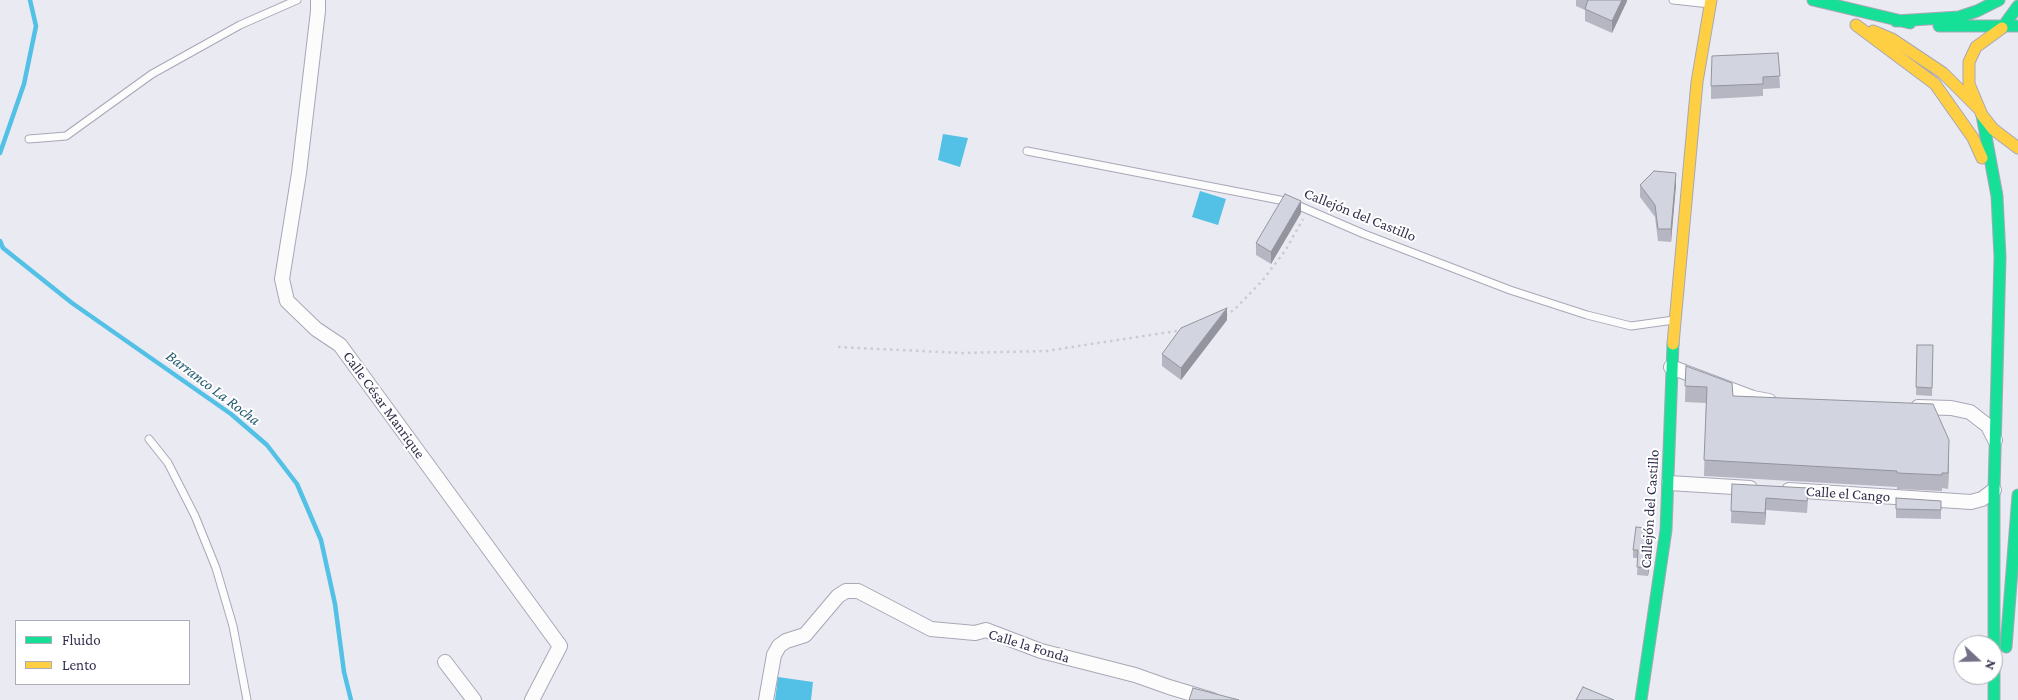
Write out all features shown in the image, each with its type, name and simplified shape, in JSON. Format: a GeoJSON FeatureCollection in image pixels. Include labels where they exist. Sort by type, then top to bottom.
{"type":"FeatureCollection","features":[{"type":"Feature","properties":{"kind":"main road"},"geometry":{"type":"LineString","coordinates":[[1809,0],[1856,25],[1892,39],[1943,72],[1980,111],[1993,129],[2018,148]]}},
{"type":"Feature","properties":{"kind":"main road"},"geometry":{"type":"LineString","coordinates":[[1814,0],[1896,21],[1940,26],[2002,28],[2018,26]]}},
{"type":"Feature","properties":{"kind":"main road"},"geometry":{"type":"LineString","coordinates":[[1896,21],[1959,17],[1977,11],[1999,0]]}},
{"type":"Feature","properties":{"kind":"main road","name":"Callejón del Castillo"},"geometry":{"type":"LineString","coordinates":[[1641,700],[1666,530],[1674,320],[1697,82],[1711,2]]}},
{"type":"Feature","properties":{"kind":"main road"},"geometry":{"type":"LineString","coordinates":[[1994,700],[1994,490],[1997,444],[2000,257],[1997,196],[1980,111],[1969,84],[1969,62],[1976,47],[2002,28],[2018,6]]}},
{"type":"Feature","properties":{"kind":"main road"},"geometry":{"type":"LineString","coordinates":[[1856,25],[1935,84],[1973,138],[1997,196]]}},
{"type":"Feature","properties":{"kind":"main road"},"geometry":{"type":"LineString","coordinates":[[2002,700],[2018,495]]}},
{"type":"Feature","properties":{"kind":"street","name":"Calle César Manrique"},"geometry":{"type":"LineString","coordinates":[[318,0],[299,173],[282,279],[287,301],[316,329],[340,344],[560,646],[532,700]]}},
{"type":"Feature","properties":{"kind":"street"},"geometry":{"type":"LineString","coordinates":[[1671,367],[1753,398],[1782,402]]}},
{"type":"Feature","properties":{"kind":"street"},"geometry":{"type":"LineString","coordinates":[[1903,406],[1951,408],[1970,412],[1988,426],[1997,444]]}},
{"type":"Feature","properties":{"kind":"street","name":"Calle el Cango"},"geometry":{"type":"LineString","coordinates":[[1669,483],[1971,502],[1982,499],[1994,490]]}},
{"type":"Feature","properties":{"kind":"street","name":"Calle la Fonda"},"geometry":{"type":"LineString","coordinates":[[766,700],[774,655],[779,646],[786,641],[805,635],[838,596],[846,591],[858,591],[930,629],[975,633],[986,630],[1041,651],[1135,675],[1212,700]]}},
{"type":"Feature","properties":{"kind":"street"},"geometry":{"type":"LineString","coordinates":[[445,662],[474,700]]}},
{"type":"Feature","properties":{"kind":"lane"},"geometry":{"type":"LineString","coordinates":[[29,139],[66,136],[152,74],[240,25],[297,0]]}},
{"type":"Feature","properties":{"kind":"lane","name":"Callejón del Castillo"},"geometry":{"type":"LineString","coordinates":[[1673,0],[1711,2]]}},
{"type":"Feature","properties":{"kind":"lane","name":"Callejón del Castillo"},"geometry":{"type":"LineString","coordinates":[[1027,151],[1290,202],[1364,234],[1501,286],[1586,315],[1631,326],[1674,320]]}},
{"type":"Feature","properties":{"kind":"lane"},"geometry":{"type":"LineString","coordinates":[[149,439],[172,471],[195,516],[216,568],[233,626],[247,700]]}},
{"type":"Feature","properties":{"kind":"path"},"geometry":{"type":"LineString","coordinates":[[1220,318],[1234,310],[1262,281],[1286,251],[1308,209]]}},
{"type":"Feature","properties":{"kind":"path"},"geometry":{"type":"LineString","coordinates":[[838,347],[962,353],[1046,351],[1190,328]]}},
{"type":"Feature","properties":{"kind":"water"},"geometry":{"type":"Polygon","coordinates":[[[943,134],[968,138],[960,167],[938,160],[943,134]]]}},
{"type":"Feature","properties":{"kind":"water"},"geometry":{"type":"Polygon","coordinates":[[[1200,191],[1226,199],[1218,225],[1192,217],[1200,191]]]}},
{"type":"Feature","properties":{"kind":"water"},"geometry":{"type":"Polygon","coordinates":[[[778,677],[813,682],[811,700],[775,700],[778,677]]]}},
{"type":"Feature","properties":{"kind":"building"},"geometry":{"type":"Polygon","coordinates":[[[1588,0],[1622,0],[1612,21],[1585,9],[1588,0]]]}},
{"type":"Feature","properties":{"kind":"building"},"geometry":{"type":"Polygon","coordinates":[[[1778,53],[1780,76],[1763,77],[1763,84],[1711,86],[1712,56],[1778,53]]]}},
{"type":"Feature","properties":{"kind":"building"},"geometry":{"type":"Polygon","coordinates":[[[1654,171],[1676,173],[1671,229],[1658,229],[1655,205],[1640,185],[1654,171]]]}},
{"type":"Feature","properties":{"kind":"building"},"geometry":{"type":"Polygon","coordinates":[[[1285,194],[1301,201],[1271,252],[1256,243],[1285,194]]]}},
{"type":"Feature","properties":{"kind":"building"},"geometry":{"type":"Polygon","coordinates":[[[1227,308],[1181,368],[1162,354],[1181,328],[1227,308]]]}},
{"type":"Feature","properties":{"kind":"building"},"geometry":{"type":"Polygon","coordinates":[[[1917,345],[1933,345],[1932,388],[1916,387],[1917,345]]]}},
{"type":"Feature","properties":{"kind":"building"},"geometry":{"type":"Polygon","coordinates":[[[1686,366],[1732,383],[1733,396],[1933,404],[1949,440],[1948,473],[1942,473],[1942,475],[1897,473],[1897,471],[1704,460],[1707,387],[1685,386],[1686,366]]]}},
{"type":"Feature","properties":{"kind":"building"},"geometry":{"type":"Polygon","coordinates":[[[1732,484],[1808,488],[1807,501],[1766,498],[1765,513],[1731,511],[1732,484]]]}},
{"type":"Feature","properties":{"kind":"building"},"geometry":{"type":"Polygon","coordinates":[[[1896,498],[1941,501],[1941,510],[1896,509],[1896,498]]]}},
{"type":"Feature","properties":{"kind":"building"},"geometry":{"type":"Polygon","coordinates":[[[1636,527],[1654,529],[1648,568],[1637,567],[1638,550],[1633,550],[1636,527]]]}},
{"type":"Feature","properties":{"kind":"building"},"geometry":{"type":"Polygon","coordinates":[[[1583,687],[1614,700],[1576,700],[1583,687]]]}},
{"type":"Feature","properties":{"kind":"building"},"geometry":{"type":"Polygon","coordinates":[[[1193,688],[1239,700],[1189,700],[1193,688]]]}},
{"type":"Feature","properties":{"kind":"waterway","name":"Barranco La Rocha"},"geometry":{"type":"LineString","coordinates":[[0,153],[24,84],[36,26],[30,0]]}},
{"type":"Feature","properties":{"kind":"waterway","name":"Barranco La Rocha"},"geometry":{"type":"LineString","coordinates":[[0,241],[3,248],[72,303],[231,414],[267,445],[297,484],[321,540],[335,604],[344,672],[351,700]]}},
{"type":"Feature","properties":{"kind":"traffic: fast"},"geometry":{"type":"LineString","coordinates":[[1813,0],[1910,23]]}},
{"type":"Feature","properties":{"kind":"traffic: fast"},"geometry":{"type":"LineString","coordinates":[[1896,21],[1959,17],[1977,11],[1999,0]]}},
{"type":"Feature","properties":{"kind":"traffic: fast"},"geometry":{"type":"LineString","coordinates":[[2002,28],[2018,6]]}},
{"type":"Feature","properties":{"kind":"traffic: fast"},"geometry":{"type":"LineString","coordinates":[[1939,26],[2018,26]]}},
{"type":"Feature","properties":{"kind":"traffic: fast"},"geometry":{"type":"LineString","coordinates":[[1982,115],[1997,196],[2000,257],[1994,490],[1994,700]]}},
{"type":"Feature","properties":{"kind":"traffic: fast"},"geometry":{"type":"LineString","coordinates":[[1641,700],[1666,530],[1673,344]]}},
{"type":"Feature","properties":{"kind":"traffic: fast"},"geometry":{"type":"LineString","coordinates":[[2006,647],[2018,495]]}},
{"type":"Feature","properties":{"kind":"traffic: slow"},"geometry":{"type":"LineString","coordinates":[[1673,344],[1697,82],[1711,0]]}},
{"type":"Feature","properties":{"kind":"traffic: slow"},"geometry":{"type":"LineString","coordinates":[[1856,25],[1935,84],[1973,138],[1982,158]]}},
{"type":"Feature","properties":{"kind":"traffic: slow"},"geometry":{"type":"LineString","coordinates":[[2002,28],[1976,47],[1969,62],[1969,84],[1982,115],[1993,129],[2018,148]]}},
{"type":"Feature","properties":{"kind":"traffic: slow"},"geometry":{"type":"LineString","coordinates":[[1873,31],[1892,39],[1943,73],[1978,108]]}}]}
